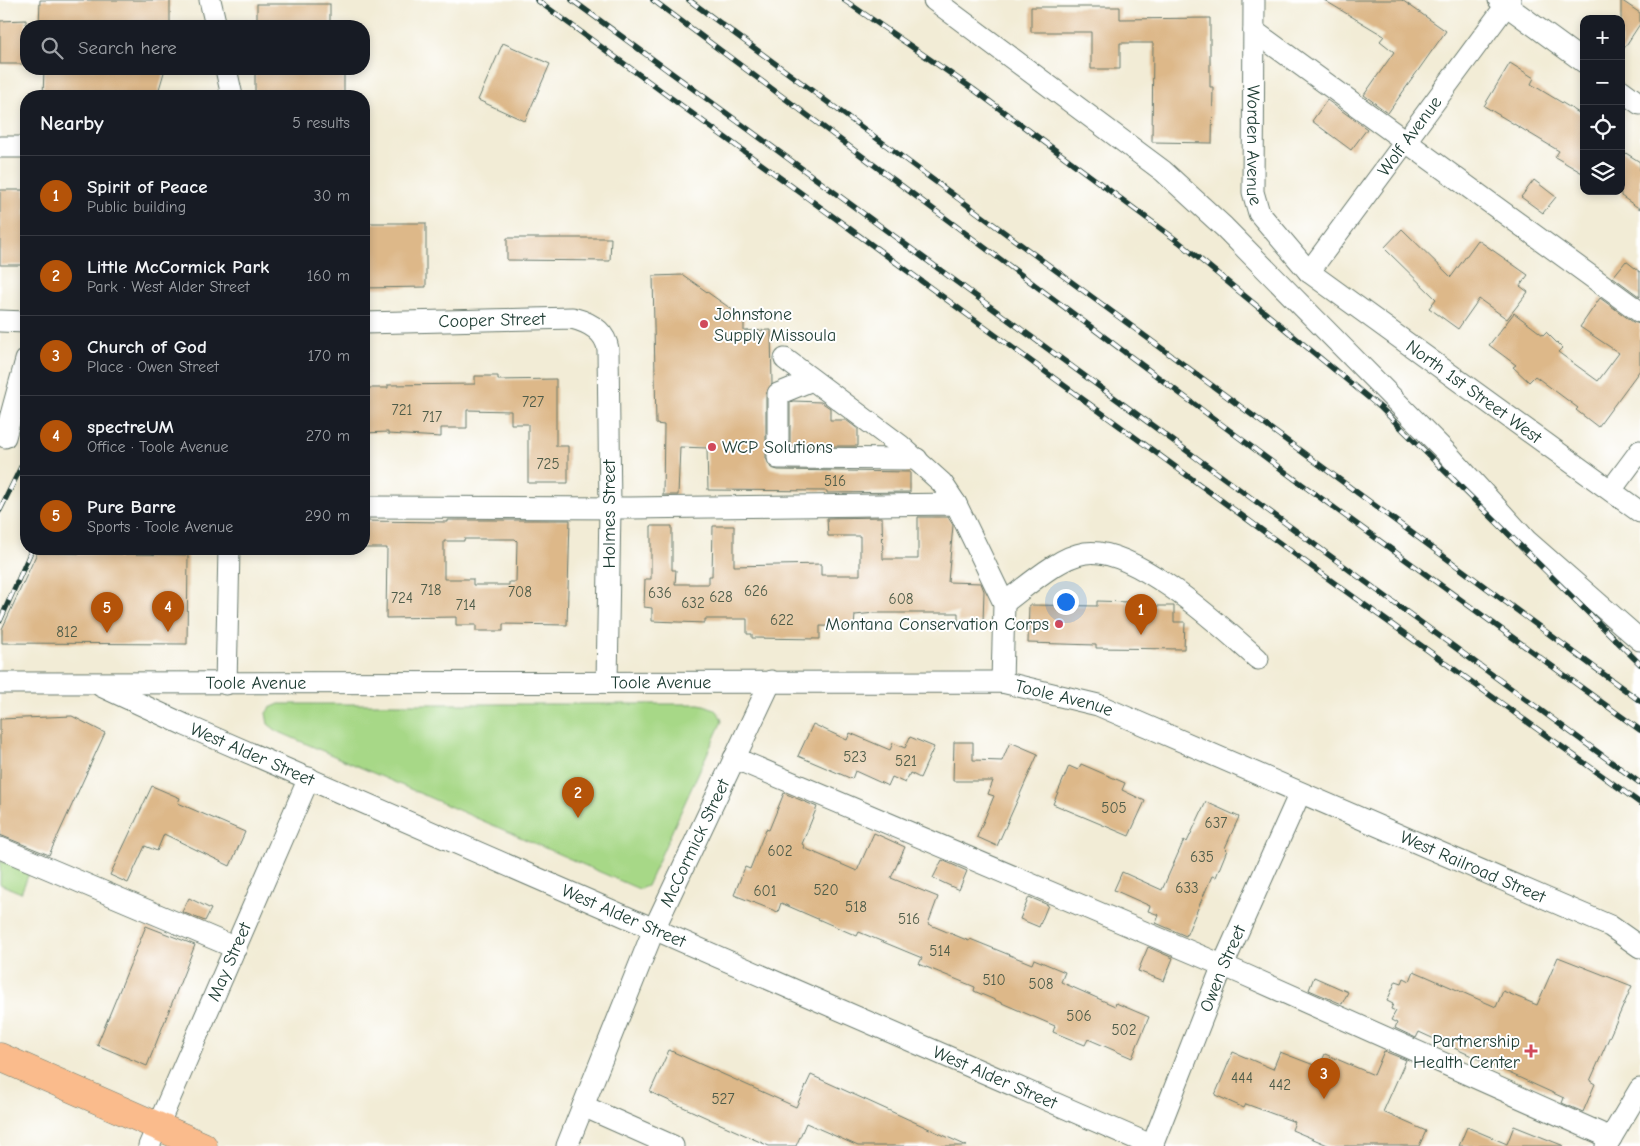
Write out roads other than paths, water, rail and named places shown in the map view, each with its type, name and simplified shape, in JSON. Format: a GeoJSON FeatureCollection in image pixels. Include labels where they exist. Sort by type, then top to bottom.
{"type":"FeatureCollection","features":[{"type":"Feature","properties":{"kind":"main road"},"geometry":{"type":"LineString","coordinates":[[0,1057],[154,1135],[204,1146]]}},
{"type":"Feature","properties":{"kind":"street"},"geometry":{"type":"LineString","coordinates":[[210,0],[215,20]]}},
{"type":"Feature","properties":{"kind":"street"},"geometry":{"type":"LineString","coordinates":[[934,0],[1163,171],[1224,227],[1432,438],[1527,541],[1640,640]]}},
{"type":"Feature","properties":{"kind":"street","name":"Worden Avenue"},"geometry":{"type":"LineString","coordinates":[[1254,0],[1253,192],[1259,213],[1309,272]]}},
{"type":"Feature","properties":{"kind":"street"},"geometry":{"type":"LineString","coordinates":[[1505,2],[1581,60]]}},
{"type":"Feature","properties":{"kind":"street","name":"Wolf Avenue"},"geometry":{"type":"LineString","coordinates":[[1309,272],[1406,141],[1505,2]]}},
{"type":"Feature","properties":{"kind":"street"},"geometry":{"type":"LineString","coordinates":[[1254,31],[1640,312]]}},
{"type":"Feature","properties":{"kind":"street"},"geometry":{"type":"LineString","coordinates":[[227,75],[231,90]]}},
{"type":"Feature","properties":{"kind":"street"},"geometry":{"type":"LineString","coordinates":[[1625,93],[1640,104]]}},
{"type":"Feature","properties":{"kind":"street"},"geometry":{"type":"LineString","coordinates":[[0,147],[20,147]]}},
{"type":"Feature","properties":{"kind":"street","name":"North 1st Street West"},"geometry":{"type":"LineString","coordinates":[[1309,272],[1640,512]]}},
{"type":"Feature","properties":{"kind":"street","name":"Cooper Street"},"geometry":{"type":"LineString","coordinates":[[370,323],[572,318],[586,321],[596,328],[607,345]]}},
{"type":"Feature","properties":{"kind":"street"},"geometry":{"type":"LineString","coordinates":[[0,321],[20,322]]}},
{"type":"Feature","properties":{"kind":"street","name":"Holmes Street"},"geometry":{"type":"LineString","coordinates":[[606,682],[610,508],[607,345]]}},
{"type":"Feature","properties":{"kind":"street"},"geometry":{"type":"LineString","coordinates":[[784,359],[917,459],[942,483],[956,504],[1004,603],[1002,682]]}},
{"type":"Feature","properties":{"kind":"street"},"geometry":{"type":"LineString","coordinates":[[812,380],[778,394],[778,458],[917,459]]}},
{"type":"Feature","properties":{"kind":"street"},"geometry":{"type":"LineString","coordinates":[[5,438],[20,382]]}},
{"type":"Feature","properties":{"kind":"street"},"geometry":{"type":"LineString","coordinates":[[1611,490],[1640,451]]}},
{"type":"Feature","properties":{"kind":"street"},"geometry":{"type":"LineString","coordinates":[[370,507],[610,508],[956,504]]}},
{"type":"Feature","properties":{"kind":"street"},"geometry":{"type":"LineString","coordinates":[[1004,603],[1044,574],[1073,557],[1085,553],[1099,553],[1159,578],[1197,605],[1258,659]]}},
{"type":"Feature","properties":{"kind":"street"},"geometry":{"type":"LineString","coordinates":[[226,684],[228,555]]}},
{"type":"Feature","properties":{"kind":"street","name":"McCormick Street"},"geometry":{"type":"LineString","coordinates":[[567,1146],[654,929],[770,681]]}},
{"type":"Feature","properties":{"kind":"street","name":"Toole Avenue"},"geometry":{"type":"LineString","coordinates":[[0,683],[1002,682],[1098,706],[1300,793]]}},
{"type":"Feature","properties":{"kind":"street","name":"West Alder Street"},"geometry":{"type":"LineString","coordinates":[[96,684],[185,725],[1152,1146]]}},
{"type":"Feature","properties":{"kind":"street"},"geometry":{"type":"LineString","coordinates":[[734,758],[1222,965],[1609,1142],[1640,1089]]}},
{"type":"Feature","properties":{"kind":"street","name":"May Street"},"geometry":{"type":"LineString","coordinates":[[154,1135],[310,778]]}},
{"type":"Feature","properties":{"kind":"street","name":"West Railroad Street"},"geometry":{"type":"LineString","coordinates":[[1300,793],[1610,926],[1640,947]]}},
{"type":"Feature","properties":{"kind":"street","name":"Owen Street"},"geometry":{"type":"LineString","coordinates":[[1152,1146],[1222,965],[1300,793]]}},
{"type":"Feature","properties":{"kind":"street"},"geometry":{"type":"LineString","coordinates":[[0,848],[236,948]]}},
{"type":"Feature","properties":{"kind":"street"},"geometry":{"type":"LineString","coordinates":[[583,1106],[673,1146]]}},
{"type":"Feature","properties":{"kind":"railway"},"geometry":{"type":"LineString","coordinates":[[537,0],[1326,577],[1640,803]]}},
{"type":"Feature","properties":{"kind":"railway"},"geometry":{"type":"LineString","coordinates":[[572,0],[1640,783]]}},
{"type":"Feature","properties":{"kind":"railway"},"geometry":{"type":"LineString","coordinates":[[653,0],[1296,480],[1640,730]]}},
{"type":"Feature","properties":{"kind":"railway"},"geometry":{"type":"LineString","coordinates":[[689,0],[1640,701]]}},
{"type":"Feature","properties":{"kind":"railway"},"geometry":{"type":"LineString","coordinates":[[844,0],[973,89],[1179,242],[1381,408],[1640,664]]}},
{"type":"Feature","properties":{"kind":"railway"},"geometry":{"type":"LineString","coordinates":[[0,510],[20,469]]}},
{"type":"Feature","properties":{"kind":"railway"},"geometry":{"type":"LineString","coordinates":[[0,621],[29,555]]}},
{"type":"Feature","properties":{"kind":"place","name":"Johnstone Supply Missoula"},"geometry":{"type":"Point","coordinates":[704,324]}},
{"type":"Feature","properties":{"kind":"place","name":"WCP Solutions"},"geometry":{"type":"Point","coordinates":[712,447]}},
{"type":"Feature","properties":{"kind":"place","name":"Montana Conservation Corps"},"geometry":{"type":"Point","coordinates":[1059,624]}},
{"type":"Feature","properties":{"kind":"place","name":"spectreUM"},"geometry":{"type":"Point","coordinates":[168,632]}},
{"type":"Feature","properties":{"kind":"place","name":"Pure Barre"},"geometry":{"type":"Point","coordinates":[107,633]}},
{"type":"Feature","properties":{"kind":"place","name":"Spirit of Peace"},"geometry":{"type":"Point","coordinates":[1141,635]}},
{"type":"Feature","properties":{"kind":"place","name":"Little McCormick Park"},"geometry":{"type":"Point","coordinates":[578,818]}},
{"type":"Feature","properties":{"kind":"place","name":"Partnership Health Center"},"geometry":{"type":"Point","coordinates":[1531,1051]}},
{"type":"Feature","properties":{"kind":"place","name":"Church of God"},"geometry":{"type":"Point","coordinates":[1324,1099]}}]}
